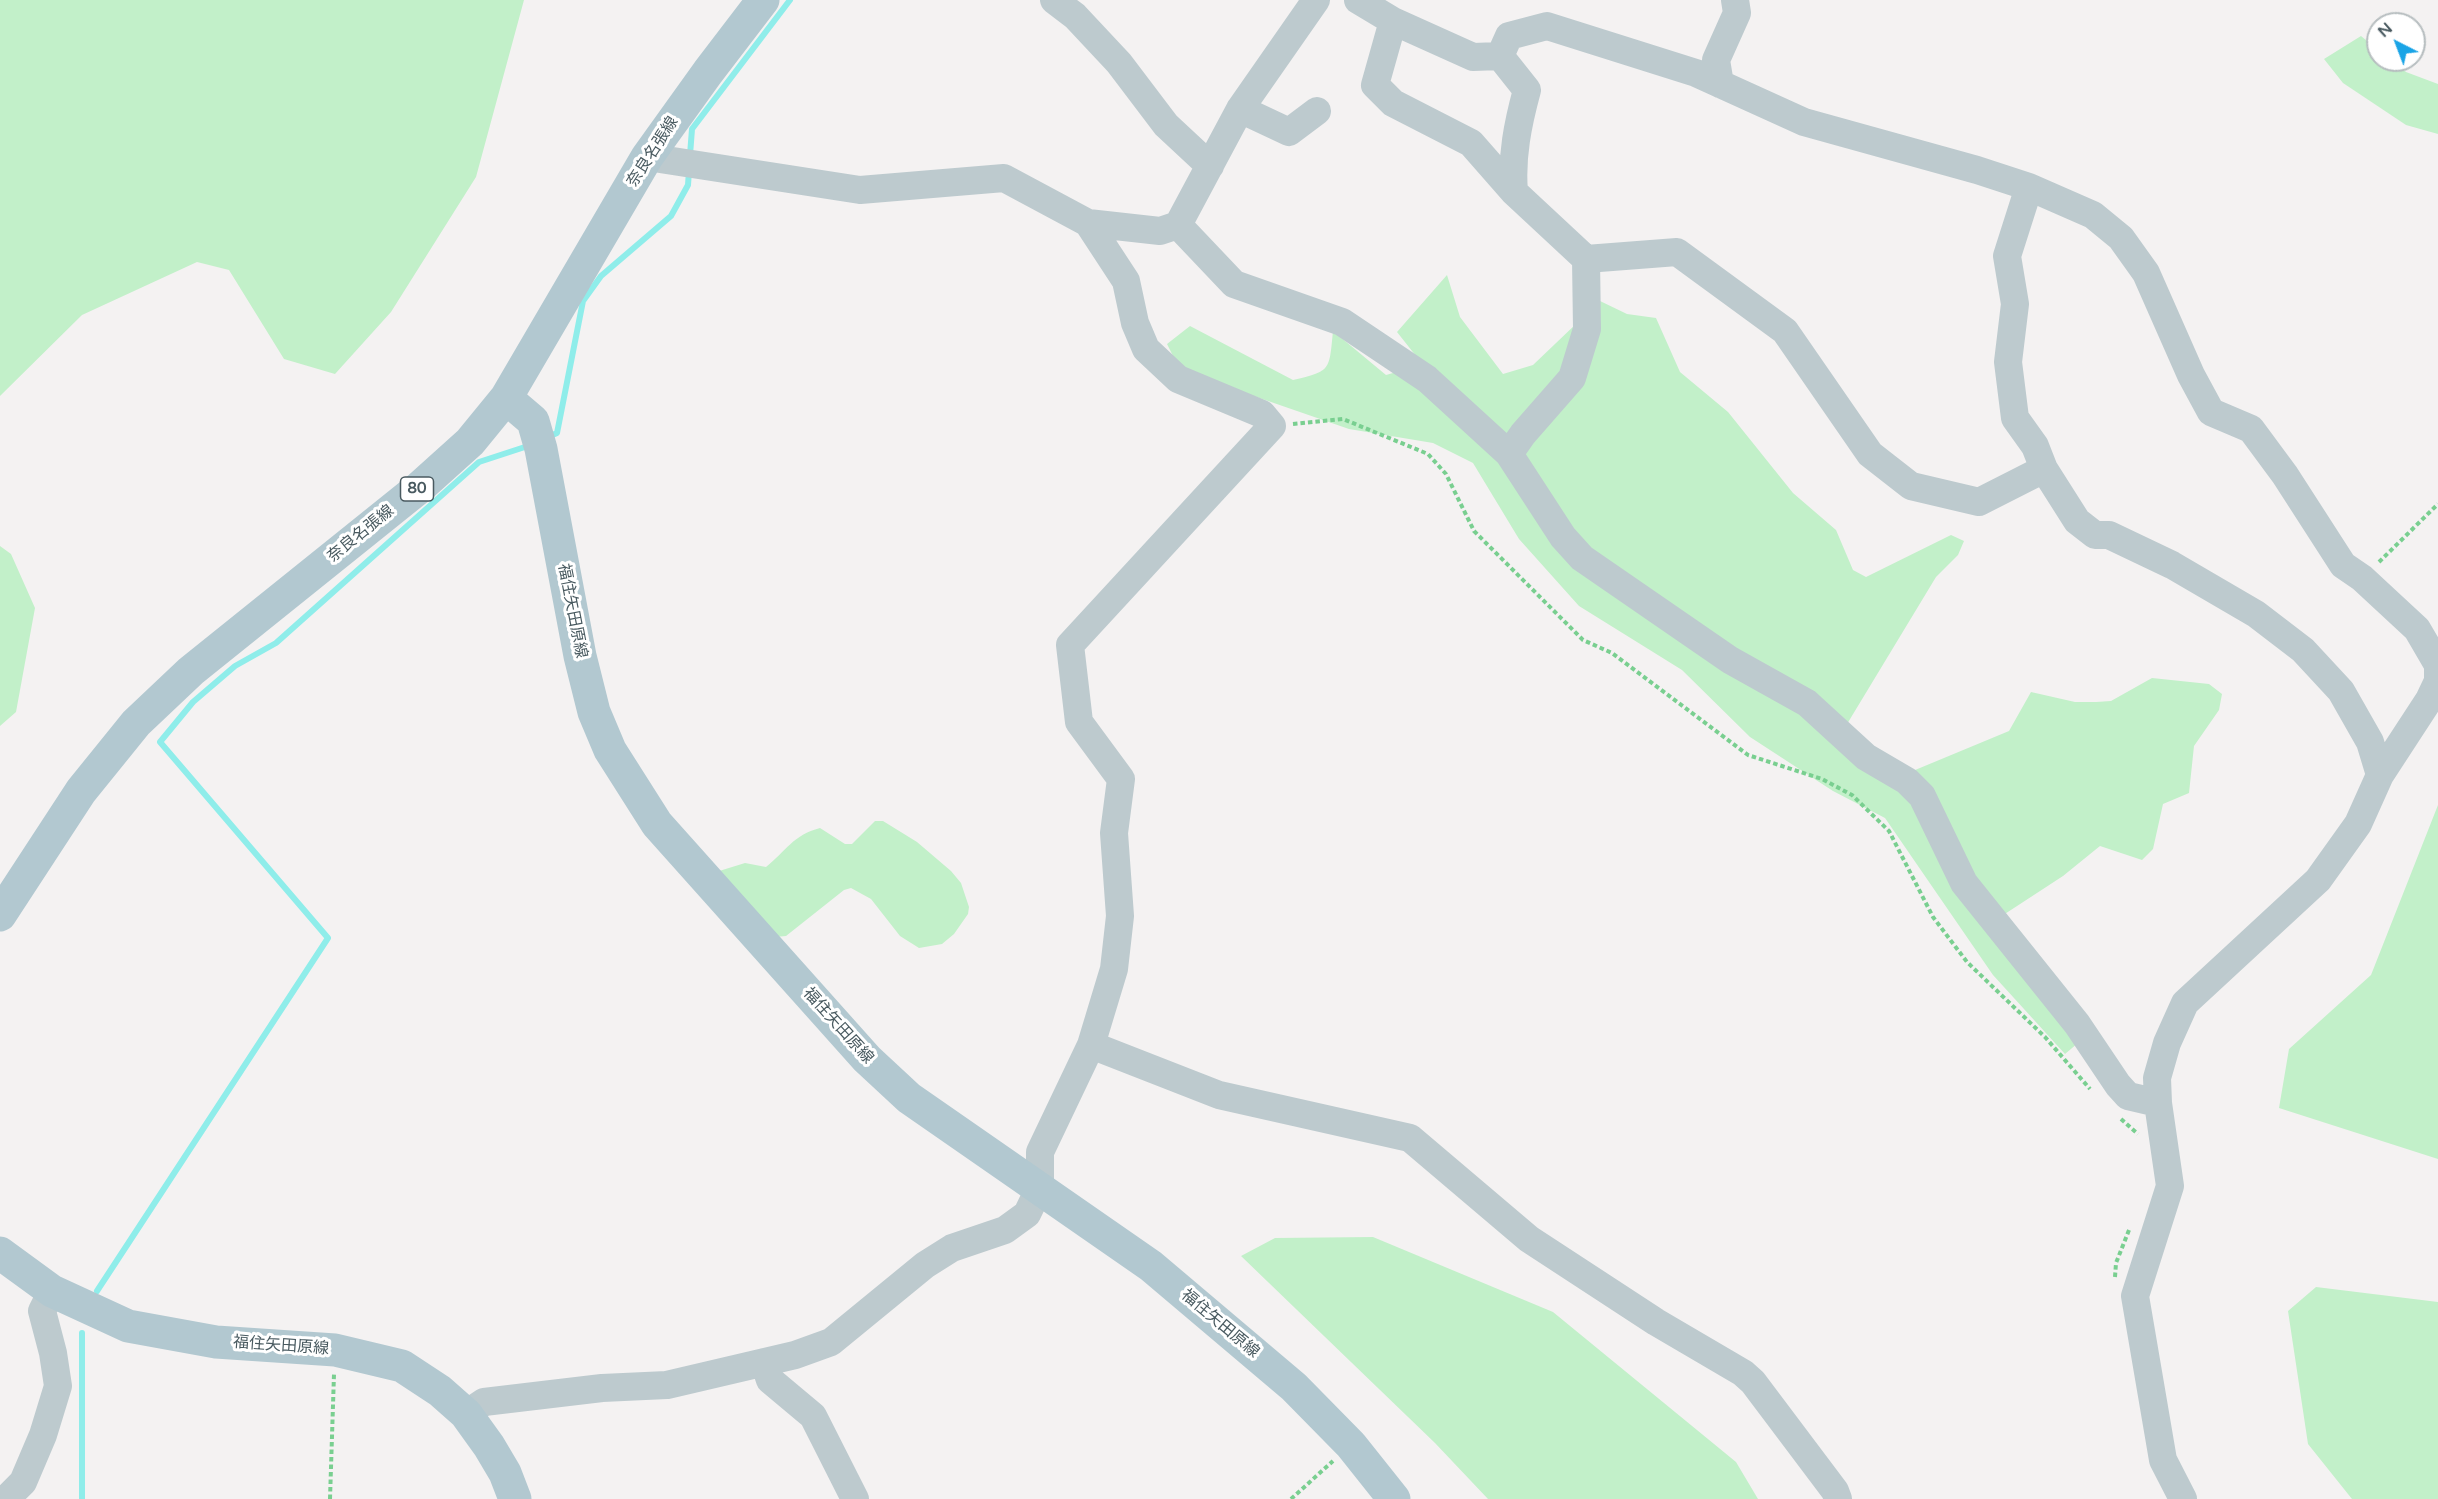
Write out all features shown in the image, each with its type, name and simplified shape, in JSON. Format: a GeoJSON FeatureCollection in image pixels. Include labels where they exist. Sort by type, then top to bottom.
{"type":"FeatureCollection","features":[{"type":"Feature","properties":{"kind":"main road","name":"奈良名張線"},"geometry":{"type":"LineString","coordinates":[[0,915],[81,791],[136,723],[191,671],[420,487],[470,442],[506,398],[648,158],[708,72],[763,0]]}},
{"type":"Feature","properties":{"kind":"main road","name":"福住矢田原線"},"geometry":{"type":"LineString","coordinates":[[506,398],[533,421],[580,656],[594,712],[610,750],[657,824],[867,1059],[909,1098],[1151,1266],[1294,1387],[1351,1445],[1394,1499]]}},
{"type":"Feature","properties":{"kind":"main road","name":"福住矢田原線"},"geometry":{"type":"LineString","coordinates":[[0,1253],[52,1291],[128,1326],[216,1342],[335,1350],[402,1366],[440,1391],[466,1414],[494,1455],[515,1499]]}},
{"type":"Feature","properties":{"kind":"street"},"geometry":{"type":"LineString","coordinates":[[1054,0],[1076,16],[1119,63],[1166,125],[1210,166]]}},
{"type":"Feature","properties":{"kind":"street"},"geometry":{"type":"LineString","coordinates":[[648,158],[860,190],[1004,178],[1088,224],[1160,231],[1178,225],[1240,109],[1316,0]]}},
{"type":"Feature","properties":{"kind":"street"},"geometry":{"type":"LineString","coordinates":[[1358,0],[1393,21],[1473,57],[1500,56]]}},
{"type":"Feature","properties":{"kind":"street"},"geometry":{"type":"LineString","coordinates":[[1720,84],[1716,60],[1737,13],[1735,0]]}},
{"type":"Feature","properties":{"kind":"street"},"geometry":{"type":"LineString","coordinates":[[1393,21],[1375,85],[1393,103],[1471,142],[1514,192],[1586,259],[1587,329],[1572,378],[1523,434],[1509,454]]}},
{"type":"Feature","properties":{"kind":"street"},"geometry":{"type":"LineString","coordinates":[[1500,56],[1509,36],[1547,26],[1696,73],[1804,122],[2028,186],[2092,215],[2121,238],[2146,273],[2191,375],[2211,412],[2251,429],[2285,476],[2343,565],[2362,578],[2417,629],[2438,665],[2438,681],[2433,703],[2380,775],[2358,824],[2318,880],[2185,1003],[2167,1043],[2157,1078],[2158,1103],[2170,1186],[2135,1296],[2163,1460],[2183,1499]]}},
{"type":"Feature","properties":{"kind":"street"},"geometry":{"type":"LineString","coordinates":[[1500,56],[1527,90],[1521,110],[1512,168],[1514,192]]}},
{"type":"Feature","properties":{"kind":"street"},"geometry":{"type":"LineString","coordinates":[[1240,109],[1289,132],[1317,111]]}},
{"type":"Feature","properties":{"kind":"street"},"geometry":{"type":"LineString","coordinates":[[2028,186],[2007,256],[2015,304],[2008,362],[2015,418],[2035,446],[2044,469],[2077,521],[2095,535],[2109,535],[2172,565],[2256,614],[2303,650],[2341,691],[2370,742],[2380,775]]}},
{"type":"Feature","properties":{"kind":"street"},"geometry":{"type":"LineString","coordinates":[[466,1414],[484,1402],[602,1388],[667,1386],[795,1355],[831,1341],[925,1265],[952,1248],[1005,1230],[1027,1214],[1040,1187],[1040,1152],[1091,1045],[1114,969],[1120,916],[1114,833],[1122,779],[1079,722],[1070,645],[1272,426],[1262,414],[1178,379],[1146,349],[1135,323],[1126,281],[1088,224]]}},
{"type":"Feature","properties":{"kind":"street"},"geometry":{"type":"LineString","coordinates":[[1178,225],[1234,284],[1342,322],[1427,379],[1509,454],[1563,537],[1582,558],[1730,660],[1807,703],[1866,757],[1907,781],[1922,796],[1964,883],[2077,1024],[2118,1085],[2128,1096],[2158,1103]]}},
{"type":"Feature","properties":{"kind":"street"},"geometry":{"type":"LineString","coordinates":[[1586,259],[1677,252],[1785,331],[1870,454],[1911,486],[1979,502],[2044,469]]}},
{"type":"Feature","properties":{"kind":"street"},"geometry":{"type":"LineString","coordinates":[[1091,1045],[1219,1095],[1410,1138],[1529,1239],[1656,1322],[1743,1373],[1753,1382],[1835,1491],[1838,1499]]}},
{"type":"Feature","properties":{"kind":"street"},"geometry":{"type":"LineString","coordinates":[[6,1499],[23,1482],[43,1435],[58,1386],[53,1353],[42,1311],[52,1291]]}},
{"type":"Feature","properties":{"kind":"street"},"geometry":{"type":"LineString","coordinates":[[764,1362],[770,1380],[813,1416],[855,1499]]}},
{"type":"Feature","properties":{"kind":"path"},"geometry":{"type":"LineString","coordinates":[[1272,426],[1342,419],[1428,454],[1446,474],[1474,531],[1583,640],[1612,653],[1748,755],[1822,779],[1852,795],[1889,831],[1933,917],[1967,962],[2045,1037],[2092,1091]]}},
{"type":"Feature","properties":{"kind":"path"},"geometry":{"type":"LineString","coordinates":[[2362,578],[2438,504]]}},
{"type":"Feature","properties":{"kind":"path"},"geometry":{"type":"LineString","coordinates":[[2117,1115],[2144,1138]]}},
{"type":"Feature","properties":{"kind":"path"},"geometry":{"type":"LineString","coordinates":[[2115,1285],[2116,1263],[2133,1222]]}},
{"type":"Feature","properties":{"kind":"path"},"geometry":{"type":"LineString","coordinates":[[330,1499],[335,1350]]}},
{"type":"Feature","properties":{"kind":"path"},"geometry":{"type":"LineString","coordinates":[[1291,1499],[1351,1445]]}},
{"type":"Feature","properties":{"kind":"green space"},"geometry":{"type":"Polygon","coordinates":[[[0,0],[524,0],[476,177],[391,312],[335,374],[284,359],[229,270],[197,262],[82,315],[0,396],[0,0]]]}},
{"type":"Feature","properties":{"kind":"green space"},"geometry":{"type":"Polygon","coordinates":[[[2361,36],[2366,40],[2366,72],[2406,72],[2438,84],[2438,134],[2406,125],[2343,83],[2324,59],[2361,36]]]}},
{"type":"Feature","properties":{"kind":"green space"},"geometry":{"type":"Polygon","coordinates":[[[1447,275],[1460,317],[1503,374],[1533,365],[1600,301],[1627,314],[1656,318],[1680,372],[1728,412],[1793,493],[1836,530],[1853,570],[1866,577],[1951,535],[1964,541],[1958,555],[1936,577],[1841,734],[1891,780],[2009,731],[2031,692],[2075,702],[2111,701],[2152,678],[2209,684],[2222,694],[2219,710],[2194,746],[2189,793],[2163,804],[2153,849],[2142,860],[2100,846],[2063,876],[1991,923],[2078,1043],[2065,1054],[1993,975],[1885,818],[1833,791],[1750,737],[1682,670],[1579,606],[1519,539],[1473,463],[1433,443],[1349,429],[1219,384],[1177,364],[1167,344],[1190,326],[1293,380],[1315,374],[1326,367],[1331,354],[1333,331],[1386,375],[1400,371],[1416,356],[1397,332],[1447,275]]]}},
{"type":"Feature","properties":{"kind":"green space"},"geometry":{"type":"Polygon","coordinates":[[[0,546],[11,554],[35,608],[16,712],[0,726],[0,546]]]}},
{"type":"Feature","properties":{"kind":"green space"},"geometry":{"type":"Polygon","coordinates":[[[2438,805],[2438,1159],[2279,1108],[2289,1049],[2371,975],[2438,805]]]}},
{"type":"Feature","properties":{"kind":"green space"},"geometry":{"type":"Polygon","coordinates":[[[875,821],[883,821],[917,842],[951,871],[961,883],[969,907],[968,914],[954,934],[942,944],[919,948],[900,936],[871,899],[851,888],[844,890],[786,936],[775,937],[716,872],[745,863],[766,867],[796,839],[820,828],[845,844],[852,844],[875,821]]]}},
{"type":"Feature","properties":{"kind":"green space"},"geometry":{"type":"Polygon","coordinates":[[[1373,1237],[1553,1312],[1736,1462],[1758,1499],[1488,1499],[1435,1443],[1241,1256],[1275,1238],[1373,1237]]]}},
{"type":"Feature","properties":{"kind":"green space"},"geometry":{"type":"Polygon","coordinates":[[[2316,1287],[2438,1302],[2438,1499],[2352,1499],[2308,1444],[2288,1311],[2316,1287]]]}},
{"type":"Feature","properties":{"kind":"waterway"},"geometry":{"type":"LineString","coordinates":[[690,155],[692,129],[790,0]]}},
{"type":"Feature","properties":{"kind":"waterway"},"geometry":{"type":"LineString","coordinates":[[548,437],[557,433],[583,301],[601,276],[671,216],[688,185],[689,171]]}},
{"type":"Feature","properties":{"kind":"waterway"},"geometry":{"type":"LineString","coordinates":[[97,1291],[328,938],[160,742],[193,702],[235,666],[276,643],[479,462],[531,445]]}},
{"type":"Feature","properties":{"kind":"waterway"},"geometry":{"type":"LineString","coordinates":[[82,1333],[82,1499]]}}]}
